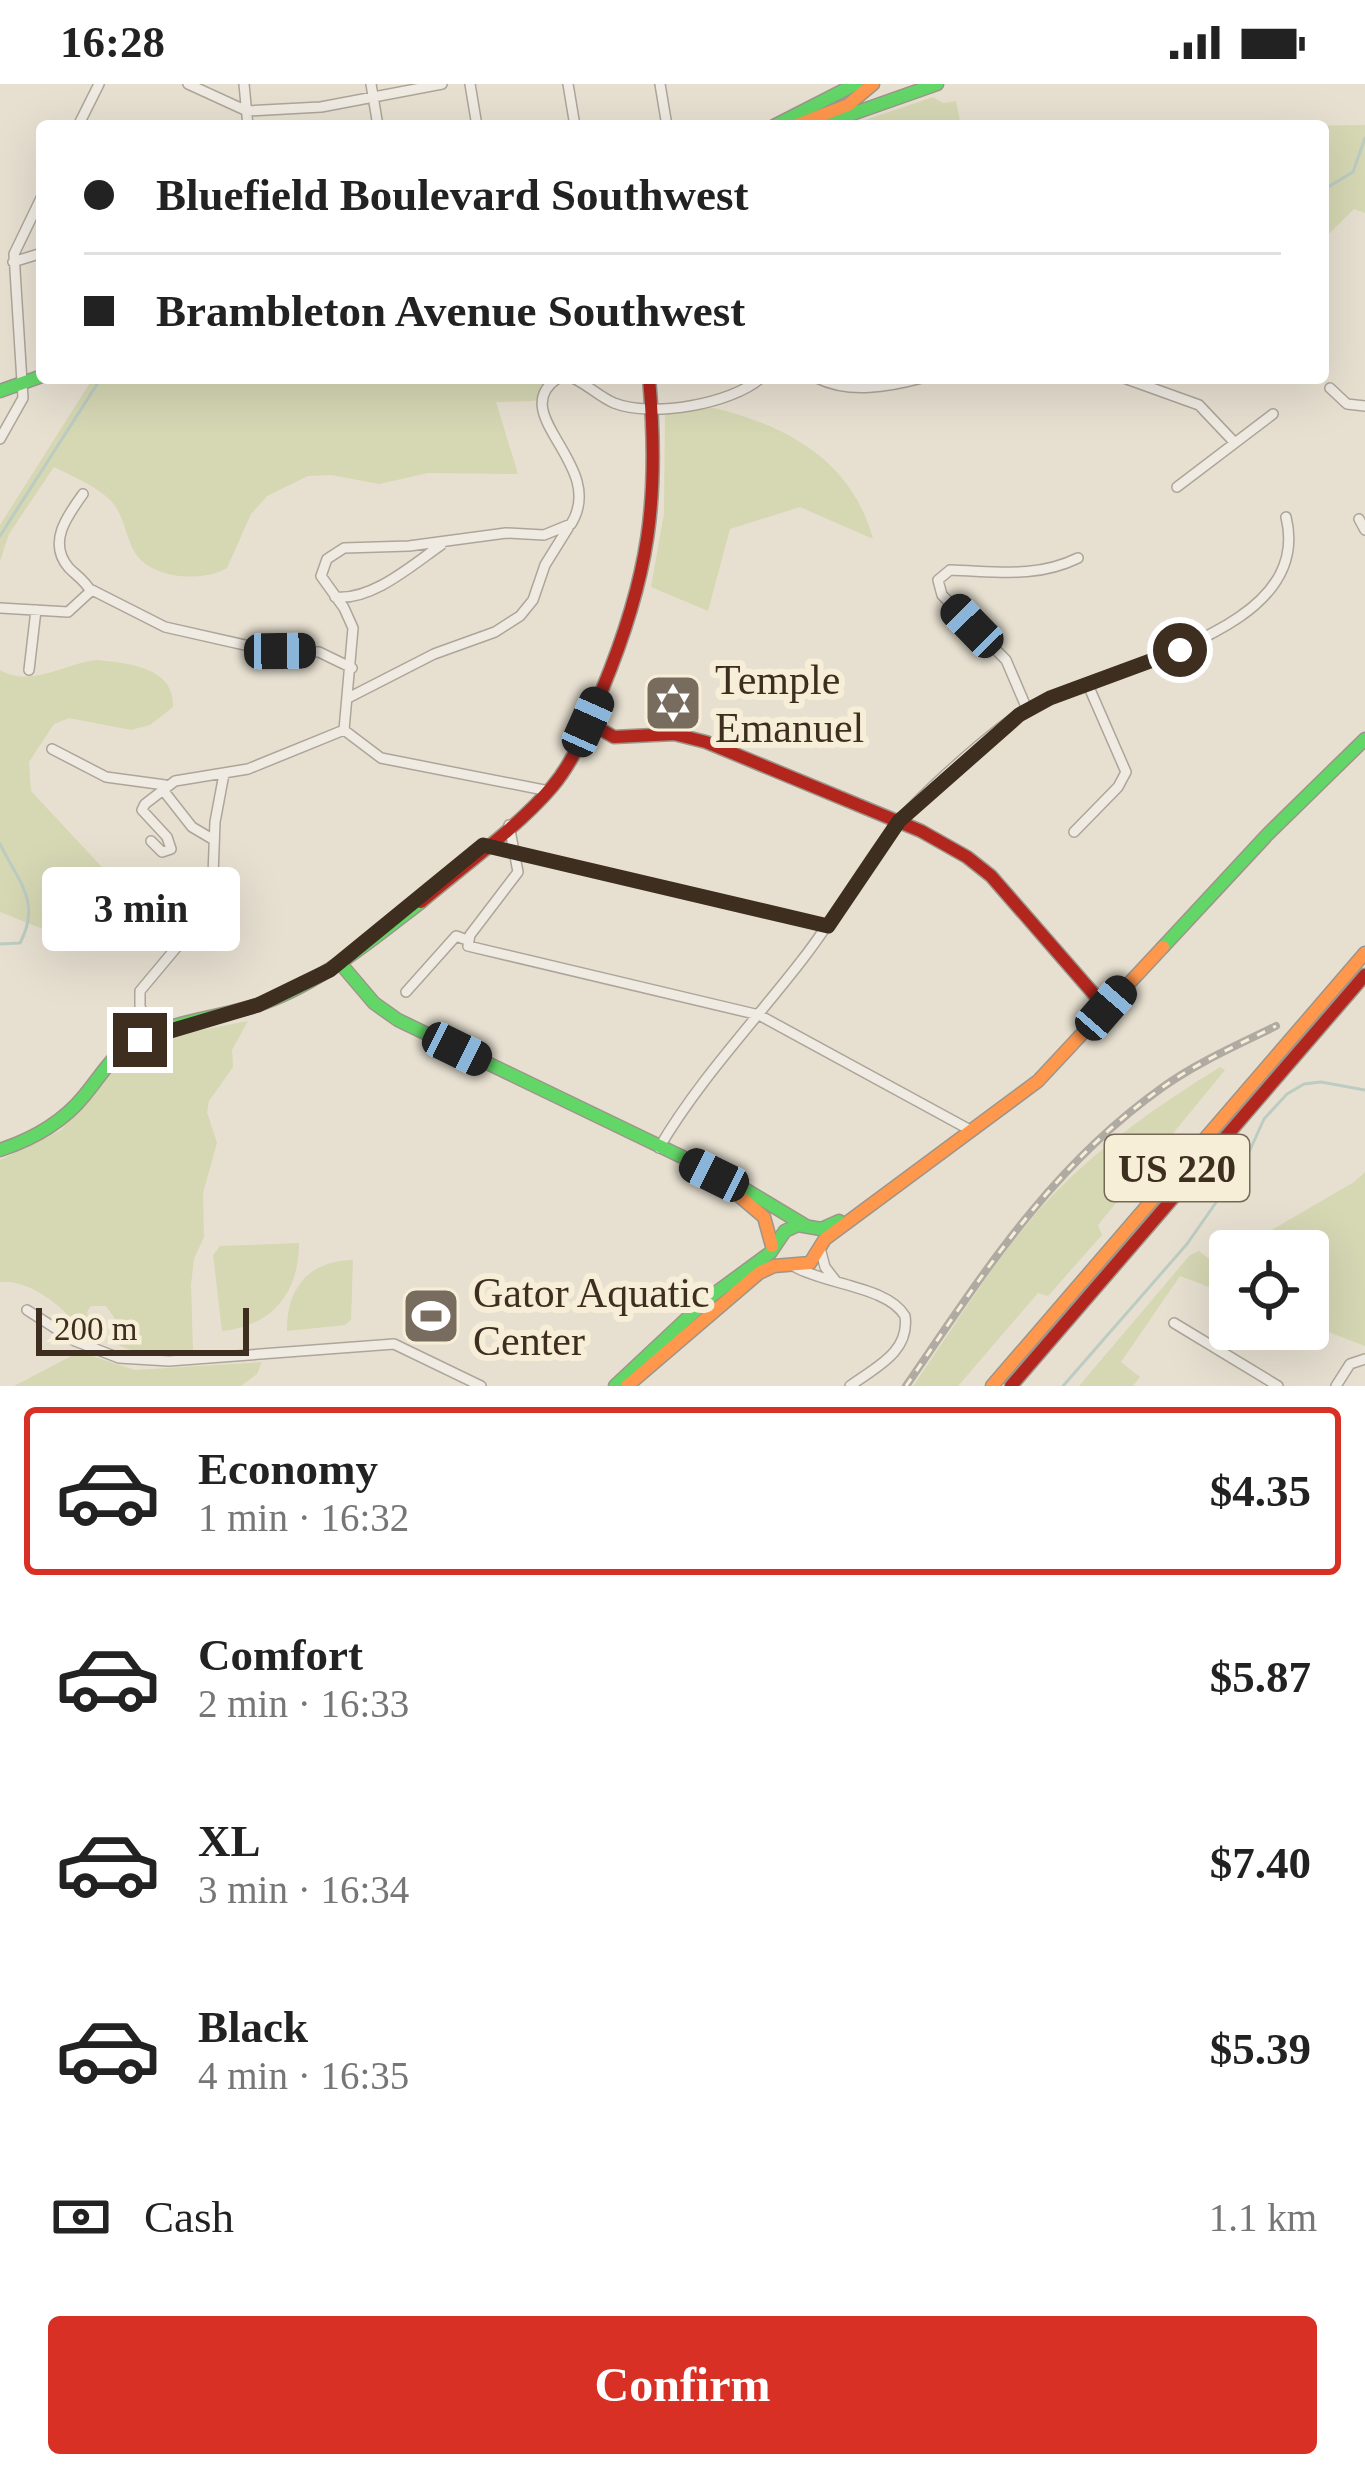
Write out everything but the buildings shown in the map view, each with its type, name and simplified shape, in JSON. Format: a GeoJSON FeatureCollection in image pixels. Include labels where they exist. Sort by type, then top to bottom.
{"type":"FeatureCollection","features":[{"type":"Feature","properties":{"kind":"main road"},"geometry":{"type":"LineString","coordinates":[[835,120],[937,84]]}},
{"type":"Feature","properties":{"kind":"main road"},"geometry":{"type":"LineString","coordinates":[[787,120],[858,88]]}},
{"type":"Feature","properties":{"kind":"main road"},"geometry":{"type":"LineString","coordinates":[[810,120],[848,105],[858,88]]}},
{"type":"Feature","properties":{"kind":"main road"},"geometry":{"type":"LineString","coordinates":[[0,391],[36,379]]}},
{"type":"Feature","properties":{"kind":"main road"},"geometry":{"type":"LineString","coordinates":[[0,1150],[37,1136],[63,1118],[116,1055],[150,1035],[258,1005],[340,963],[549,791],[568,765],[629,627],[648,557],[655,508],[650,384]]}},
{"type":"Feature","properties":{"kind":"main road"},"geometry":{"type":"LineString","coordinates":[[588,722],[614,737],[674,734],[706,742],[899,821],[978,865],[1106,1008]]}},
{"type":"Feature","properties":{"kind":"main road"},"geometry":{"type":"LineString","coordinates":[[614,1386],[710,1297],[776,1245],[789,1228],[825,1224],[878,1196],[1038,1081],[1268,835],[1364,740]]}},
{"type":"Feature","properties":{"kind":"main road","name":"US 220"},"geometry":{"type":"LineString","coordinates":[[992,1386],[1365,953]]}},
{"type":"Feature","properties":{"kind":"main road"},"geometry":{"type":"LineString","coordinates":[[340,963],[374,1003],[398,1020],[659,1148],[770,1213],[776,1245],[795,1267]]}},
{"type":"Feature","properties":{"kind":"main road","name":"US 220"},"geometry":{"type":"LineString","coordinates":[[1011,1386],[1365,975]]}},
{"type":"Feature","properties":{"kind":"main road"},"geometry":{"type":"LineString","coordinates":[[720,1180],[728,1179],[805,1225],[820,1247]]}},
{"type":"Feature","properties":{"kind":"main road"},"geometry":{"type":"LineString","coordinates":[[750,1281],[810,1263],[820,1247],[895,1184]]}},
{"type":"Feature","properties":{"kind":"main road"},"geometry":{"type":"LineString","coordinates":[[627,1386],[769,1267],[795,1267]]}},
{"type":"Feature","properties":{"kind":"street"},"geometry":{"type":"LineString","coordinates":[[80,120],[99,84]]}},
{"type":"Feature","properties":{"kind":"street"},"geometry":{"type":"LineString","coordinates":[[188,84],[247,111],[313,108],[442,84]]}},
{"type":"Feature","properties":{"kind":"street"},"geometry":{"type":"LineString","coordinates":[[244,84],[248,120]]}},
{"type":"Feature","properties":{"kind":"street"},"geometry":{"type":"LineString","coordinates":[[371,84],[377,120]]}},
{"type":"Feature","properties":{"kind":"street"},"geometry":{"type":"LineString","coordinates":[[470,84],[476,120]]}},
{"type":"Feature","properties":{"kind":"street"},"geometry":{"type":"LineString","coordinates":[[568,84],[574,120]]}},
{"type":"Feature","properties":{"kind":"street"},"geometry":{"type":"LineString","coordinates":[[660,84],[666,120]]}},
{"type":"Feature","properties":{"kind":"street"},"geometry":{"type":"LineString","coordinates":[[0,439],[22,404],[13,267],[17,245],[36,208]]}},
{"type":"Feature","properties":{"kind":"street"},"geometry":{"type":"LineString","coordinates":[[0,273],[36,256]]}},
{"type":"Feature","properties":{"kind":"street"},"geometry":{"type":"LineString","coordinates":[[348,698],[434,654],[495,632],[533,601],[545,565],[581,505],[581,488],[547,423],[542,400],[549,384]]}},
{"type":"Feature","properties":{"kind":"street"},"geometry":{"type":"LineString","coordinates":[[584,384],[616,404],[652,407],[716,403],[753,384]]}},
{"type":"Feature","properties":{"kind":"street"},"geometry":{"type":"LineString","coordinates":[[832,384],[864,388],[887,384]]}},
{"type":"Feature","properties":{"kind":"street"},"geometry":{"type":"LineString","coordinates":[[1141,384],[1199,405],[1235,443]]}},
{"type":"Feature","properties":{"kind":"street"},"geometry":{"type":"LineString","coordinates":[[1330,388],[1347,404],[1365,406]]}},
{"type":"Feature","properties":{"kind":"street"},"geometry":{"type":"LineString","coordinates":[[1177,487],[1273,414]]}},
{"type":"Feature","properties":{"kind":"street"},"geometry":{"type":"LineString","coordinates":[[83,494],[63,525],[58,545],[67,566],[90,590],[165,627],[267,650],[319,652],[352,668]]}},
{"type":"Feature","properties":{"kind":"street"},"geometry":{"type":"LineString","coordinates":[[659,1148],[828,926],[899,821],[1027,710],[1194,643],[1266,594],[1279,579],[1287,558],[1286,517]]}},
{"type":"Feature","properties":{"kind":"street"},"geometry":{"type":"LineString","coordinates":[[344,730],[353,628],[324,583],[321,572],[327,559],[338,550],[506,533],[544,535],[572,524]]}},
{"type":"Feature","properties":{"kind":"street"},"geometry":{"type":"LineString","coordinates":[[335,596],[349,598],[368,590],[445,542]]}},
{"type":"Feature","properties":{"kind":"street"},"geometry":{"type":"LineString","coordinates":[[1027,710],[1006,661],[939,590],[941,575],[950,570],[1027,572],[1078,558]]}},
{"type":"Feature","properties":{"kind":"street"},"geometry":{"type":"LineString","coordinates":[[0,608],[68,612],[90,590]]}},
{"type":"Feature","properties":{"kind":"street"},"geometry":{"type":"LineString","coordinates":[[29,670],[36,610]]}},
{"type":"Feature","properties":{"kind":"street"},"geometry":{"type":"LineString","coordinates":[[1074,832],[1118,787],[1126,772],[1088,685]]}},
{"type":"Feature","properties":{"kind":"street"},"geometry":{"type":"LineString","coordinates":[[151,841],[158,850],[171,849],[170,841],[142,810],[162,787],[183,778],[248,769],[344,730]]}},
{"type":"Feature","properties":{"kind":"street"},"geometry":{"type":"LineString","coordinates":[[344,730],[381,758],[549,791]]}},
{"type":"Feature","properties":{"kind":"street"},"geometry":{"type":"LineString","coordinates":[[52,748],[94,772],[162,787],[192,826],[214,840]]}},
{"type":"Feature","properties":{"kind":"street"},"geometry":{"type":"LineString","coordinates":[[150,1035],[140,991],[190,929],[215,868],[214,840],[224,774]]}},
{"type":"Feature","properties":{"kind":"street"},"geometry":{"type":"LineString","coordinates":[[508,825],[519,868],[467,940],[468,946],[759,1015],[972,1131]]}},
{"type":"Feature","properties":{"kind":"street"},"geometry":{"type":"LineString","coordinates":[[483,845],[828,926]]}},
{"type":"Feature","properties":{"kind":"street"},"geometry":{"type":"LineString","coordinates":[[406,992],[456,936],[467,940]]}},
{"type":"Feature","properties":{"kind":"street"},"geometry":{"type":"LineString","coordinates":[[820,1247],[825,1267],[839,1284]]}},
{"type":"Feature","properties":{"kind":"street"},"geometry":{"type":"LineString","coordinates":[[795,1267],[890,1297],[907,1321],[899,1348],[850,1386]]}},
{"type":"Feature","properties":{"kind":"street"},"geometry":{"type":"LineString","coordinates":[[27,1310],[75,1341],[119,1358],[170,1361],[394,1344],[481,1386]]}},
{"type":"Feature","properties":{"kind":"street"},"geometry":{"type":"LineString","coordinates":[[1174,1323],[1278,1386]]}},
{"type":"Feature","properties":{"kind":"street"},"geometry":{"type":"LineString","coordinates":[[1336,1386],[1350,1364],[1365,1358]]}},
{"type":"Feature","properties":{"kind":"green space"},"geometry":{"type":"Polygon","coordinates":[[[933,97],[943,103],[956,101],[960,120],[865,120],[933,97]]]}},
{"type":"Feature","properties":{"kind":"green space"},"geometry":{"type":"Polygon","coordinates":[[[1329,125],[1365,125],[1365,213],[1354,209],[1329,234],[1329,125]]]}},
{"type":"Feature","properties":{"kind":"green space"},"geometry":{"type":"Polygon","coordinates":[[[89,384],[542,384],[535,401],[496,402],[518,474],[428,473],[379,484],[308,476],[267,496],[251,514],[227,568],[216,573],[177,576],[151,568],[134,551],[110,500],[54,467],[9,534],[0,561],[0,525],[89,384]]]}},
{"type":"Feature","properties":{"kind":"green space"},"geometry":{"type":"Polygon","coordinates":[[[714,408],[767,425],[813,451],[850,488],[873,539],[800,507],[730,529],[708,611],[651,587],[664,513],[665,411],[714,408]]]}},
{"type":"Feature","properties":{"kind":"green space"},"geometry":{"type":"Polygon","coordinates":[[[96,660],[158,675],[172,694],[173,707],[150,725],[131,730],[69,718],[54,724],[29,762],[31,791],[114,880],[117,896],[107,926],[67,934],[0,912],[0,670],[35,676],[96,660]]]}},
{"type":"Feature","properties":{"kind":"green space"},"geometry":{"type":"Polygon","coordinates":[[[248,1021],[232,1050],[233,1067],[209,1101],[207,1112],[217,1143],[203,1193],[204,1237],[194,1259],[191,1285],[193,1351],[133,1351],[118,1345],[118,1323],[106,1306],[91,1306],[89,1323],[79,1327],[44,1296],[22,1285],[0,1282],[0,1160],[61,1130],[133,1051],[170,1036],[248,1021]]]}},
{"type":"Feature","properties":{"kind":"green space"},"geometry":{"type":"Polygon","coordinates":[[[1220,1067],[1225,1070],[1098,1225],[1102,1235],[1048,1296],[1038,1293],[958,1386],[913,1386],[996,1265],[1051,1197],[1131,1127],[1220,1067]]]}},
{"type":"Feature","properties":{"kind":"green space"},"geometry":{"type":"Polygon","coordinates":[[[1365,1172],[1365,1346],[1329,1332],[1329,1230],[1272,1230],[1365,1172]]]}},
{"type":"Feature","properties":{"kind":"green space"},"geometry":{"type":"Polygon","coordinates":[[[299,1243],[294,1277],[279,1304],[255,1322],[222,1331],[213,1255],[220,1246],[299,1243]]]}},
{"type":"Feature","properties":{"kind":"green space"},"geometry":{"type":"Polygon","coordinates":[[[1199,1251],[1209,1259],[1209,1287],[1180,1276],[1121,1362],[1140,1377],[1133,1386],[1079,1386],[1190,1255],[1199,1251]]]}},
{"type":"Feature","properties":{"kind":"green space"},"geometry":{"type":"Polygon","coordinates":[[[353,1260],[351,1320],[345,1325],[287,1331],[291,1302],[303,1280],[324,1265],[353,1260]]]}},
{"type":"Feature","properties":{"kind":"green space"},"geometry":{"type":"Polygon","coordinates":[[[79,1352],[135,1370],[262,1362],[257,1374],[241,1386],[14,1386],[79,1352]]]}},
{"type":"Feature","properties":{"kind":"waterway"},"geometry":{"type":"LineString","coordinates":[[1329,186],[1353,172],[1365,138]]}},
{"type":"Feature","properties":{"kind":"waterway"},"geometry":{"type":"LineString","coordinates":[[0,536],[97,384]]}},
{"type":"Feature","properties":{"kind":"waterway"},"geometry":{"type":"LineString","coordinates":[[0,844],[25,892],[29,915],[20,943],[0,944]]}},
{"type":"Feature","properties":{"kind":"waterway"},"geometry":{"type":"LineString","coordinates":[[1063,1386],[1187,1244],[1245,1161],[1264,1119],[1287,1094],[1304,1084],[1321,1082],[1365,1090]]}},
{"type":"Feature","properties":{"kind":"railway"},"geometry":{"type":"LineString","coordinates":[[906,1386],[1021,1224],[1086,1152],[1176,1078],[1276,1026]]}},
{"type":"Feature","properties":{"kind":"traffic: fast"},"geometry":{"type":"LineString","coordinates":[[786,120],[856,84]]}},
{"type":"Feature","properties":{"kind":"traffic: fast"},"geometry":{"type":"LineString","coordinates":[[835,120],[937,84]]}},
{"type":"Feature","properties":{"kind":"traffic: fast"},"geometry":{"type":"LineString","coordinates":[[0,391],[36,378]]}},
{"type":"Feature","properties":{"kind":"traffic: fast"},"geometry":{"type":"LineString","coordinates":[[1163,947],[1365,739]]}},
{"type":"Feature","properties":{"kind":"traffic: fast"},"geometry":{"type":"LineString","coordinates":[[0,1150],[66,1114],[134,1042],[166,1028],[250,1007],[308,983],[421,902]]}},
{"type":"Feature","properties":{"kind":"traffic: fast"},"geometry":{"type":"LineString","coordinates":[[340,963],[374,1003],[398,1020],[728,1179],[806,1226]]}},
{"type":"Feature","properties":{"kind":"traffic: fast"},"geometry":{"type":"LineString","coordinates":[[615,1386],[710,1297],[770,1253],[785,1231],[798,1225],[821,1229],[839,1221]]}},
{"type":"Feature","properties":{"kind":"traffic: slow"},"geometry":{"type":"LineString","coordinates":[[809,120],[848,105],[873,84]]}},
{"type":"Feature","properties":{"kind":"traffic: slow"},"geometry":{"type":"LineString","coordinates":[[627,1386],[759,1273],[774,1266],[810,1263],[825,1239],[1038,1081],[1163,947]]}},
{"type":"Feature","properties":{"kind":"traffic: slow"},"geometry":{"type":"LineString","coordinates":[[992,1386],[1365,953]]}},
{"type":"Feature","properties":{"kind":"traffic: slow"},"geometry":{"type":"LineString","coordinates":[[725,1184],[764,1217],[772,1246]]}},
{"type":"Feature","properties":{"kind":"traffic: jam"},"geometry":{"type":"LineString","coordinates":[[421,902],[538,802],[568,765],[587,728],[631,611],[647,537],[653,462],[649,384]]}},
{"type":"Feature","properties":{"kind":"traffic: jam"},"geometry":{"type":"LineString","coordinates":[[588,722],[614,737],[674,734],[706,742],[921,831],[991,876],[1106,1008]]}},
{"type":"Feature","properties":{"kind":"traffic: jam"},"geometry":{"type":"LineString","coordinates":[[1011,1386],[1365,975]]}},
{"type":"Feature","properties":{"kind":"place","name":"Temple Emanuel"},"geometry":{"type":"Point","coordinates":[673,703]}},
{"type":"Feature","properties":{"kind":"place","name":"Gator Aquatic Center"},"geometry":{"type":"Point","coordinates":[431,1316]}},
{"type":"Feature","properties":{"kind":"route"},"geometry":{"type":"LineString","coordinates":[[140,1040],[277,998],[330,970],[483,845],[828,926],[899,821],[1019,715],[1050,698],[1180,650]]}}]}
